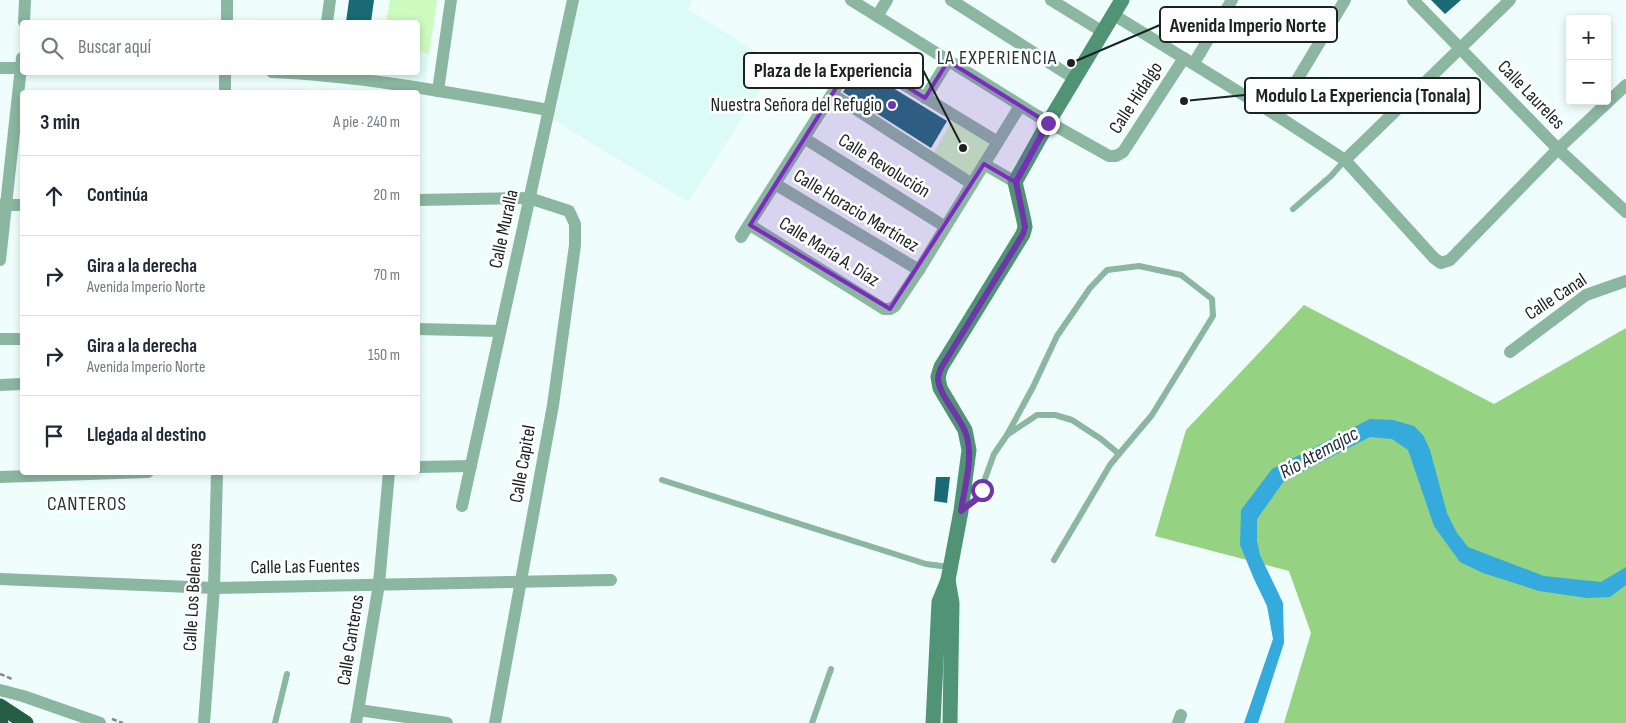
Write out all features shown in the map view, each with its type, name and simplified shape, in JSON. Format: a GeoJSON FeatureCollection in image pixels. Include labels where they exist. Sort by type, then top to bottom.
{"type":"FeatureCollection","features":[{"type":"Feature","properties":{"kind":"highway"},"geometry":{"type":"LineString","coordinates":[[0,706],[26,723]]}},
{"type":"Feature","properties":{"kind":"street"},"geometry":{"type":"LineString","coordinates":[[24,20],[25,0]]}},
{"type":"Feature","properties":{"kind":"street"},"geometry":{"type":"LineString","coordinates":[[227,0],[227,20]]}},
{"type":"Feature","properties":{"kind":"street"},"geometry":{"type":"LineString","coordinates":[[327,20],[330,0]]}},
{"type":"Feature","properties":{"kind":"street"},"geometry":{"type":"LineString","coordinates":[[438,91],[451,0]]}},
{"type":"Feature","properties":{"kind":"street","name":"Calle Muralla"},"geometry":{"type":"LineString","coordinates":[[462,506],[574,0]]}},
{"type":"Feature","properties":{"kind":"street"},"geometry":{"type":"LineString","coordinates":[[851,0],[1048,123]]}},
{"type":"Feature","properties":{"kind":"street"},"geometry":{"type":"LineString","coordinates":[[877,16],[887,0]]}},
{"type":"Feature","properties":{"kind":"street"},"geometry":{"type":"LineString","coordinates":[[951,0],[1075,79]]}},
{"type":"Feature","properties":{"kind":"street"},"geometry":{"type":"LineString","coordinates":[[1051,0],[1103,32]]}},
{"type":"Feature","properties":{"kind":"street"},"geometry":{"type":"LineString","coordinates":[[933,723],[939,602],[948,574],[961,511],[968,464],[968,440],[965,430],[940,388],[938,377],[941,368],[1023,234],[1025,227],[1016,182],[1048,123],[1122,0]]}},
{"type":"Feature","properties":{"kind":"street","name":"Calle Hidalgo"},"geometry":{"type":"LineString","coordinates":[[1048,123],[1109,156],[1116,156],[1123,152],[1232,0]]}},
{"type":"Feature","properties":{"kind":"street"},"geometry":{"type":"LineString","coordinates":[[1276,115],[1345,0]]}},
{"type":"Feature","properties":{"kind":"street","name":"Calle Laureles"},"geometry":{"type":"LineString","coordinates":[[1413,0],[1558,149],[1626,212]]}},
{"type":"Feature","properties":{"kind":"street"},"geometry":{"type":"LineString","coordinates":[[1345,160],[1459,47],[1510,0]]}},
{"type":"Feature","properties":{"kind":"street"},"geometry":{"type":"LineString","coordinates":[[1114,15],[1189,60],[1345,160],[1434,258],[1441,263],[1450,260],[1558,149],[1626,85]]}},
{"type":"Feature","properties":{"kind":"street"},"geometry":{"type":"LineString","coordinates":[[741,237],[851,64],[857,60],[865,61],[998,142]]}},
{"type":"Feature","properties":{"kind":"street"},"geometry":{"type":"LineString","coordinates":[[925,98],[948,61]]}},
{"type":"Feature","properties":{"kind":"street"},"geometry":{"type":"LineString","coordinates":[[0,68],[20,68]]}},
{"type":"Feature","properties":{"kind":"street"},"geometry":{"type":"LineString","coordinates":[[21,90],[22,75]]}},
{"type":"Feature","properties":{"kind":"street"},"geometry":{"type":"LineString","coordinates":[[225,75],[225,90]]}},
{"type":"Feature","properties":{"kind":"street"},"geometry":{"type":"LineString","coordinates":[[330,75],[403,89],[438,91],[549,110]]}},
{"type":"Feature","properties":{"kind":"street"},"geometry":{"type":"LineString","coordinates":[[832,94],[972,184]]}},
{"type":"Feature","properties":{"kind":"street"},"geometry":{"type":"LineString","coordinates":[[0,260],[3,205],[20,99]]}},
{"type":"Feature","properties":{"kind":"street"},"geometry":{"type":"LineString","coordinates":[[919,270],[944,226],[1020,106]]}},
{"type":"Feature","properties":{"kind":"street","name":"Calle Revolución"},"geometry":{"type":"LineString","coordinates":[[804,138],[944,226]]}},
{"type":"Feature","properties":{"kind":"street"},"geometry":{"type":"LineString","coordinates":[[984,164],[1016,182]]}},
{"type":"Feature","properties":{"kind":"street","name":"Calle Horacio Martínez"},"geometry":{"type":"LineString","coordinates":[[775,184],[919,270]]}},
{"type":"Feature","properties":{"kind":"street"},"geometry":{"type":"LineString","coordinates":[[420,200],[530,198]]}},
{"type":"Feature","properties":{"kind":"street","name":"Calle Capitel"},"geometry":{"type":"LineString","coordinates":[[495,723],[553,405],[575,245],[575,224],[569,211],[530,198]]}},
{"type":"Feature","properties":{"kind":"street"},"geometry":{"type":"LineString","coordinates":[[3,205],[20,205]]}},
{"type":"Feature","properties":{"kind":"street","name":"Calle María A. Díaz"},"geometry":{"type":"LineString","coordinates":[[750,225],[884,309],[890,310],[895,306],[919,270]]}},
{"type":"Feature","properties":{"kind":"street","name":"Calle Canal"},"geometry":{"type":"LineString","coordinates":[[1510,352],[1586,296],[1626,281]]}},
{"type":"Feature","properties":{"kind":"street"},"geometry":{"type":"LineString","coordinates":[[420,329],[500,331]]}},
{"type":"Feature","properties":{"kind":"street"},"geometry":{"type":"LineString","coordinates":[[0,339],[20,339]]}},
{"type":"Feature","properties":{"kind":"street"},"geometry":{"type":"LineString","coordinates":[[0,385],[20,384]]}},
{"type":"Feature","properties":{"kind":"street"},"geometry":{"type":"LineString","coordinates":[[420,467],[471,466]]}},
{"type":"Feature","properties":{"kind":"street"},"geometry":{"type":"LineString","coordinates":[[0,477],[59,475]]}},
{"type":"Feature","properties":{"kind":"street","name":"Calle Los Belenes"},"geometry":{"type":"LineString","coordinates":[[204,723],[214,588],[217,475]]}},
{"type":"Feature","properties":{"kind":"street","name":"Calle Canteros"},"geometry":{"type":"LineString","coordinates":[[356,723],[360,710],[379,584],[389,475]]}},
{"type":"Feature","properties":{"kind":"street"},"geometry":{"type":"LineString","coordinates":[[948,574],[952,603],[950,723]]}},
{"type":"Feature","properties":{"kind":"street","name":"Calle Las Fuentes"},"geometry":{"type":"LineString","coordinates":[[0,579],[214,588],[612,580]]}},
{"type":"Feature","properties":{"kind":"street"},"geometry":{"type":"LineString","coordinates":[[0,690],[23,696],[100,723]]}},
{"type":"Feature","properties":{"kind":"street"},"geometry":{"type":"LineString","coordinates":[[360,710],[447,723]]}},
{"type":"Feature","properties":{"kind":"lane"},"geometry":{"type":"LineString","coordinates":[[1293,209],[1331,176],[1345,160]]}},
{"type":"Feature","properties":{"kind":"lane"},"geometry":{"type":"LineString","coordinates":[[961,511],[978,498],[994,454],[1007,435],[1058,336],[1090,288],[1107,270],[1139,266],[1181,275],[1212,299],[1213,316],[1152,415],[1110,465],[1054,560]]}},
{"type":"Feature","properties":{"kind":"lane"},"geometry":{"type":"LineString","coordinates":[[1007,435],[1037,415],[1055,415],[1079,425],[1101,439],[1119,454]]}},
{"type":"Feature","properties":{"kind":"lane"},"geometry":{"type":"LineString","coordinates":[[662,480],[926,564],[948,574]]}},
{"type":"Feature","properties":{"kind":"lane"},"geometry":{"type":"LineString","coordinates":[[812,723],[832,669]]}},
{"type":"Feature","properties":{"kind":"lane"},"geometry":{"type":"LineString","coordinates":[[275,723],[287,674]]}},
{"type":"Feature","properties":{"kind":"highlighted area"},"geometry":{"type":"Polygon","coordinates":[[[857,60],[865,61],[925,98],[948,61],[1048,123],[1015,182],[984,164],[890,309],[750,225],[851,64],[857,60]]]}},
{"type":"Feature","properties":{"kind":"shaded area"},"geometry":{"type":"Polygon","coordinates":[[[577,0],[693,0],[688,9],[777,65],[688,202],[552,119],[577,0]]]}},
{"type":"Feature","properties":{"kind":"shaded area"},"geometry":{"type":"Polygon","coordinates":[[[420,52],[429,54],[425,85],[353,75],[420,75],[420,52]]]}},
{"type":"Feature","properties":{"kind":"green space"},"geometry":{"type":"Polygon","coordinates":[[[390,0],[437,0],[429,54],[420,52],[420,20],[386,20],[390,0]]]}},
{"type":"Feature","properties":{"kind":"green space"},"geometry":{"type":"Polygon","coordinates":[[[953,119],[994,143],[970,182],[933,154],[953,119]]]}},
{"type":"Feature","properties":{"kind":"green space"},"geometry":{"type":"Polygon","coordinates":[[[1304,305],[1494,404],[1626,328],[1626,723],[1284,723],[1311,633],[1289,571],[1155,536],[1186,430],[1304,305]]]}},
{"type":"Feature","properties":{"kind":"water","name":"Río Atemajac"},"geometry":{"type":"Polygon","coordinates":[[[1370,419],[1393,420],[1414,426],[1423,435],[1430,450],[1447,513],[1457,533],[1468,547],[1544,576],[1601,582],[1626,567],[1626,585],[1610,597],[1587,598],[1539,591],[1483,573],[1460,562],[1434,526],[1408,450],[1392,439],[1370,437],[1284,481],[1257,519],[1257,541],[1260,555],[1283,603],[1284,643],[1258,723],[1244,723],[1273,639],[1267,606],[1240,545],[1241,510],[1272,469],[1370,419]]]}},
{"type":"Feature","properties":{"kind":"building"},"geometry":{"type":"Polygon","coordinates":[[[349,0],[374,0],[371,20],[346,20],[349,0]]]}},
{"type":"Feature","properties":{"kind":"building"},"geometry":{"type":"Polygon","coordinates":[[[1431,0],[1461,0],[1445,14],[1431,0]]]}},
{"type":"Feature","properties":{"kind":"building","name":"Nuestra Señora del Refugio"},"geometry":{"type":"Polygon","coordinates":[[[859,68],[947,121],[931,148],[843,92],[859,68]]]}},
{"type":"Feature","properties":{"kind":"building"},"geometry":{"type":"Polygon","coordinates":[[[936,477],[950,477],[947,503],[934,501],[936,477]]]}},
{"type":"Feature","properties":{"kind":"place","name":"Avenida Imperio Norte"},"geometry":{"type":"Point","coordinates":[1071,63]}},
{"type":"Feature","properties":{"kind":"place","name":"Modulo La Experiencia (Tonala)"},"geometry":{"type":"Point","coordinates":[1184,101]}},
{"type":"Feature","properties":{"kind":"place","name":"Nuestra Señora del Refugio"},"geometry":{"type":"Point","coordinates":[892,105]}},
{"type":"Feature","properties":{"kind":"place","name":"Plaza de la Experiencia"},"geometry":{"type":"Point","coordinates":[963,148]}},
{"type":"Feature","properties":{"kind":"district","name":"LA EXPERIENCIA"},"geometry":{"type":"Point","coordinates":[997,58]}},
{"type":"Feature","properties":{"kind":"district","name":"CANTEROS"},"geometry":{"type":"Point","coordinates":[87,504]}},
{"type":"Feature","properties":{"kind":"route"},"geometry":{"type":"LineString","coordinates":[[982,490],[978,498],[961,511],[968,464],[968,440],[965,430],[940,388],[938,377],[941,368],[1023,234],[1025,227],[1016,182],[1048,123]]}}]}
